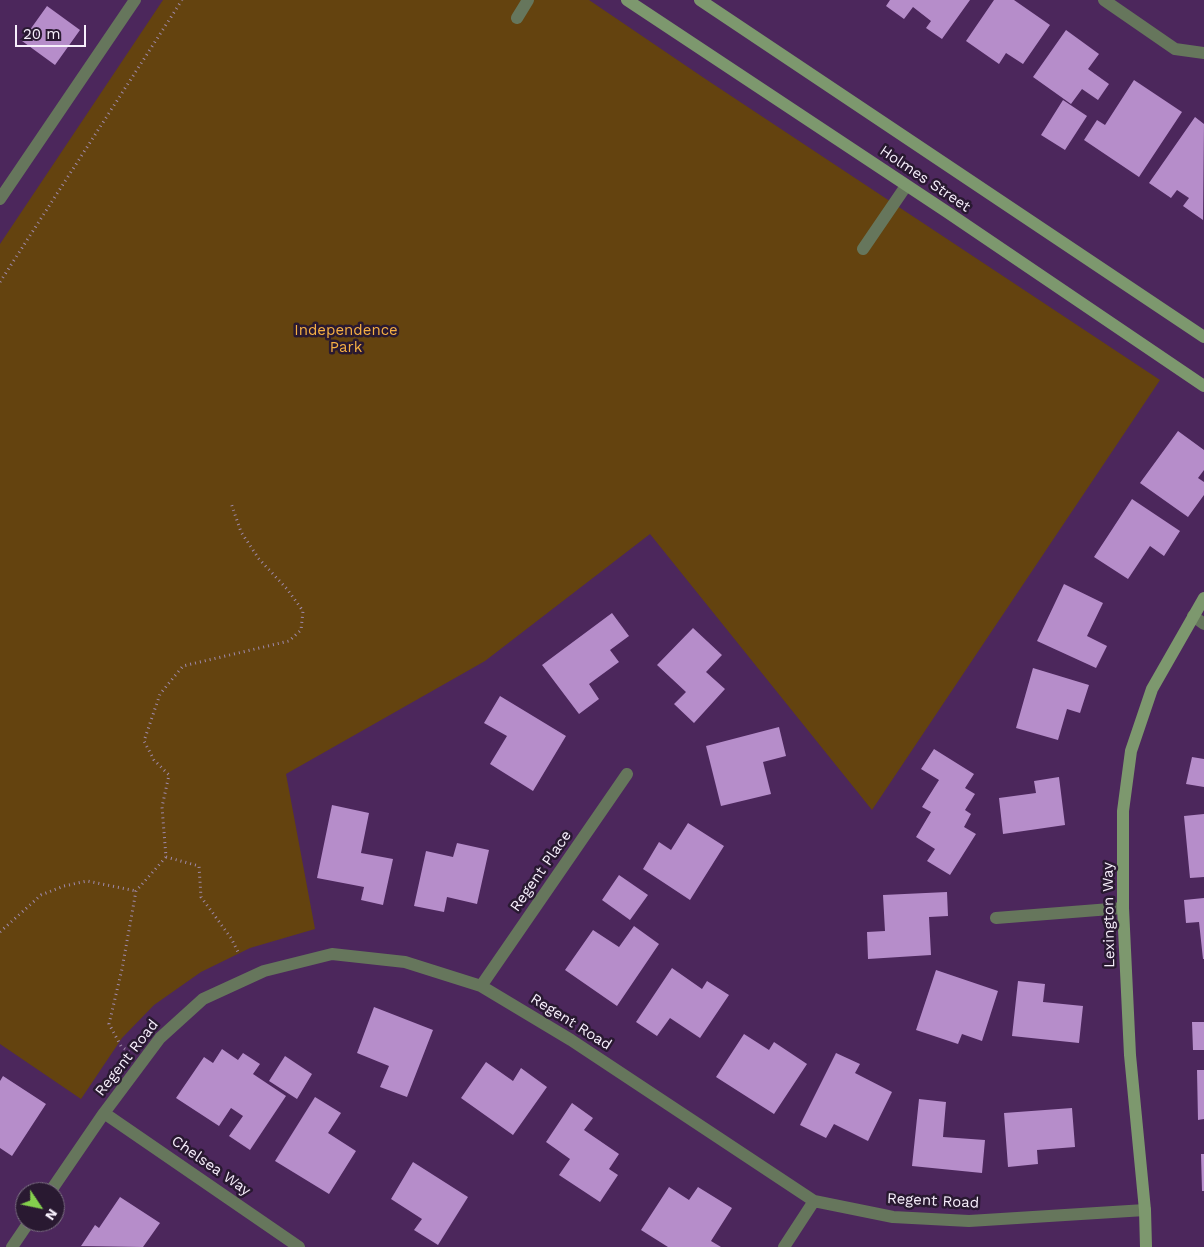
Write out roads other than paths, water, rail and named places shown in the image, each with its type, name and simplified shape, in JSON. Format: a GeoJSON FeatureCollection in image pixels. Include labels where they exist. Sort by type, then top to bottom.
{"type":"FeatureCollection","features":[{"type":"Feature","properties":{"kind":"main road","name":"Holmes Street"},"geometry":{"type":"LineString","coordinates":[[627,0],[1204,386]]}},
{"type":"Feature","properties":{"kind":"main road","name":"Holmes Street"},"geometry":{"type":"LineString","coordinates":[[700,0],[1204,337]]}},
{"type":"Feature","properties":{"kind":"main road","name":"Lexington Way"},"geometry":{"type":"LineString","coordinates":[[1146,1247],[1145,1210],[1130,1055],[1124,908],[1123,811],[1131,752],[1152,688],[1204,598]]}},
{"type":"Feature","properties":{"kind":"street"},"geometry":{"type":"LineString","coordinates":[[0,199],[134,0]]}},
{"type":"Feature","properties":{"kind":"street"},"geometry":{"type":"LineString","coordinates":[[516,18],[528,0]]}},
{"type":"Feature","properties":{"kind":"street"},"geometry":{"type":"LineString","coordinates":[[1104,0],[1175,48],[1204,53]]}},
{"type":"Feature","properties":{"kind":"street"},"geometry":{"type":"LineString","coordinates":[[863,250],[906,186]]}},
{"type":"Feature","properties":{"kind":"street"},"geometry":{"type":"LineString","coordinates":[[1192,616],[1204,624]]}},
{"type":"Feature","properties":{"kind":"street","name":"Regent Place"},"geometry":{"type":"LineString","coordinates":[[481,986],[627,774]]}},
{"type":"Feature","properties":{"kind":"street"},"geometry":{"type":"LineString","coordinates":[[996,918],[1124,908]]}},
{"type":"Feature","properties":{"kind":"street","name":"Regent Road"},"geometry":{"type":"LineString","coordinates":[[57,1182],[104,1113],[160,1038],[203,999],[264,971],[332,954],[405,962],[481,986],[571,1040],[814,1201],[893,1218],[969,1221],[1145,1210]]}},
{"type":"Feature","properties":{"kind":"street","name":"Chelsea Way"},"geometry":{"type":"LineString","coordinates":[[104,1113],[299,1247]]}},
{"type":"Feature","properties":{"kind":"street"},"geometry":{"type":"LineString","coordinates":[[784,1247],[814,1201]]}},
{"type":"Feature","properties":{"kind":"street"},"geometry":{"type":"LineString","coordinates":[[12,1247],[23,1232]]}},
{"type":"Feature","properties":{"kind":"park label","name":"Independence Park"},"geometry":{"type":"Point","coordinates":[346,340]}}]}
